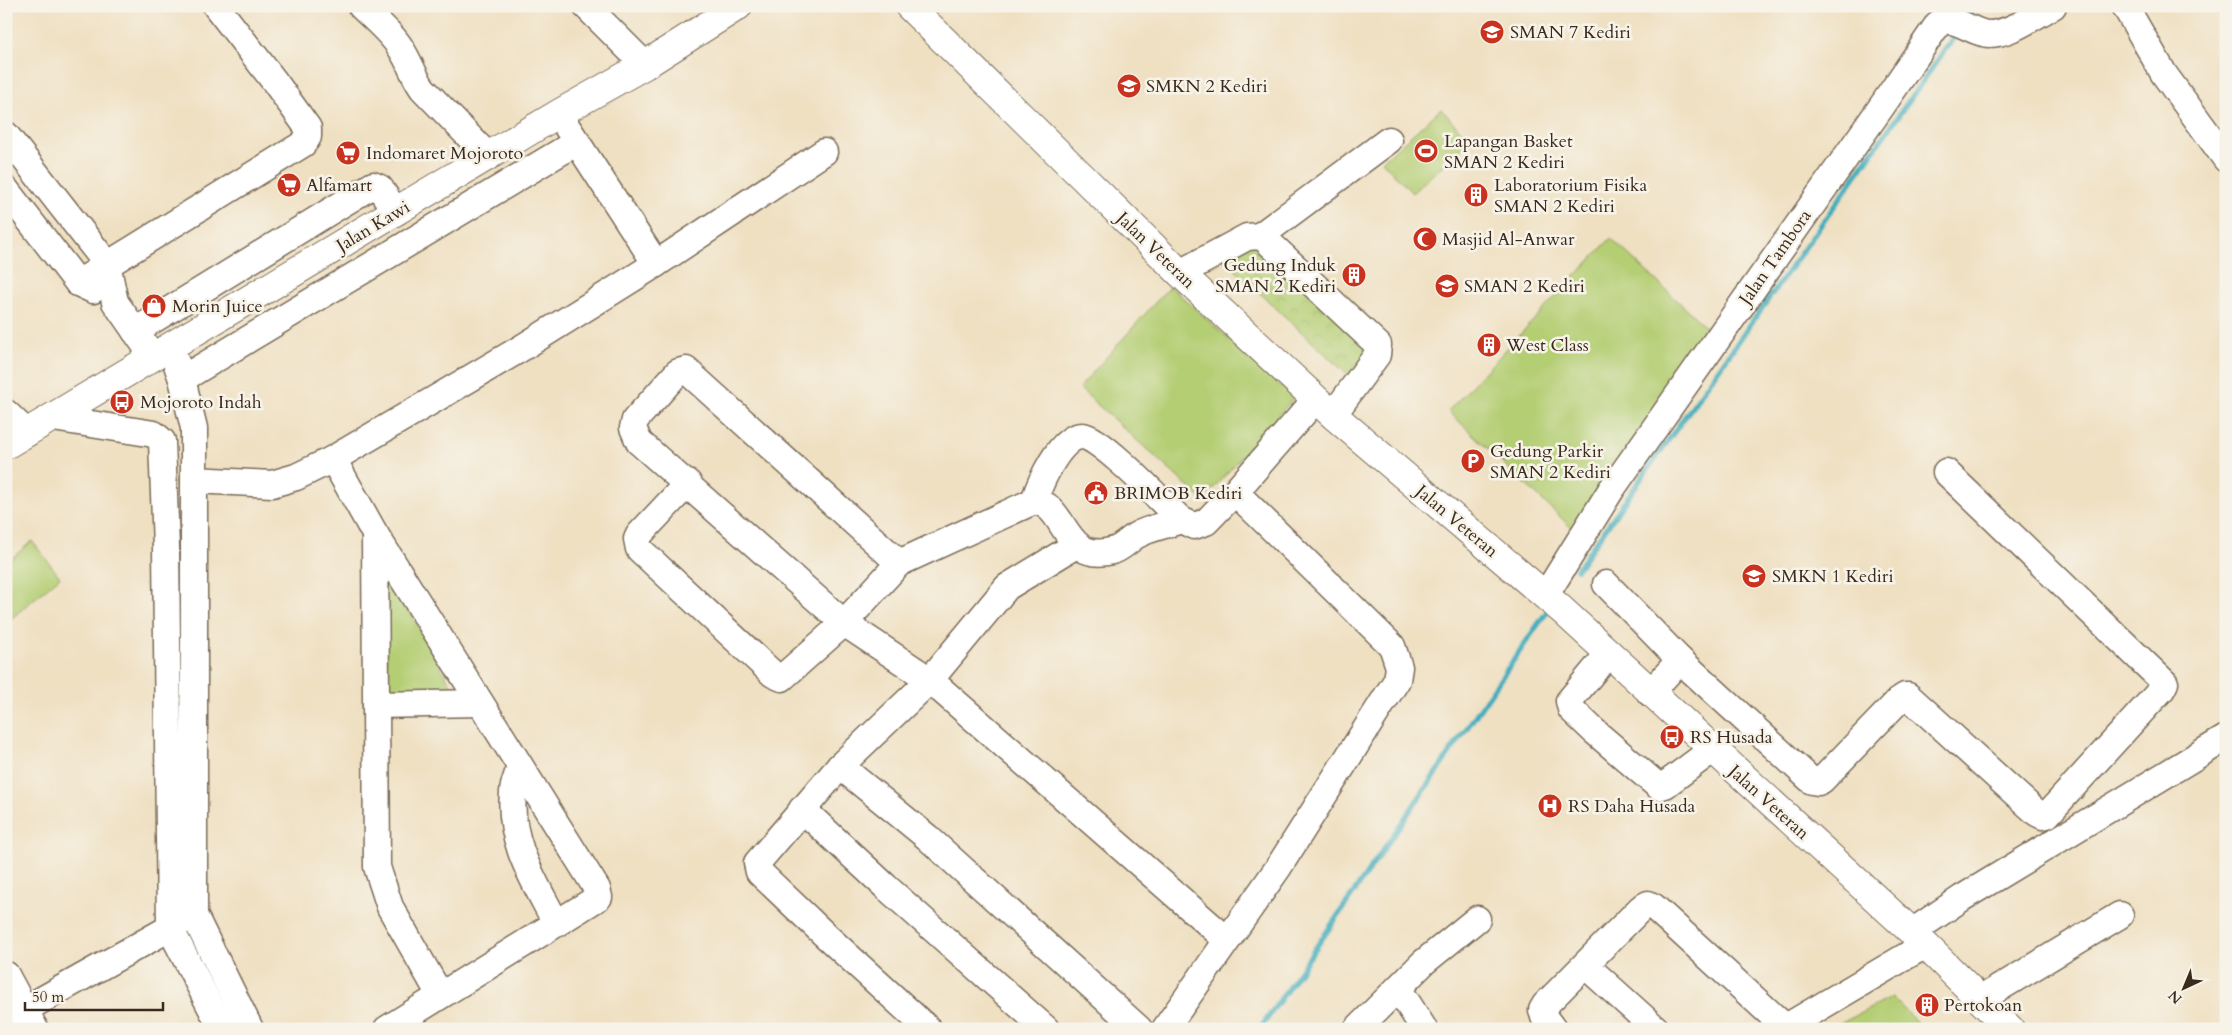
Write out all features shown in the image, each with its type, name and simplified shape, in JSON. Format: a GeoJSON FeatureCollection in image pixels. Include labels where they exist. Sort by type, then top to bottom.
{"type":"FeatureCollection","features":[{"type":"Feature","properties":{"kind":"main road","name":"Jalan Kawi"},"geometry":{"type":"LineString","coordinates":[[17,439],[558,114],[645,65],[738,6]]}},
{"type":"Feature","properties":{"kind":"main road","name":"Jalan Veteran"},"geometry":{"type":"LineString","coordinates":[[909,6],[1180,274],[1324,407],[1609,653],[1650,693],[1919,939],[2010,1029]]}},
{"type":"Feature","properties":{"kind":"street"},"geometry":{"type":"LineString","coordinates":[[78,283],[303,144],[308,137],[308,128],[216,6]]}},
{"type":"Feature","properties":{"kind":"street"},"geometry":{"type":"LineString","coordinates":[[361,6],[404,52],[414,78],[423,90],[488,156]]}},
{"type":"Feature","properties":{"kind":"street"},"geometry":{"type":"LineString","coordinates":[[586,6],[645,65]]}},
{"type":"Feature","properties":{"kind":"street","name":"Jalan Tambora"},"geometry":{"type":"LineString","coordinates":[[1552,602],[1611,490],[1938,24],[1944,20],[1990,34],[2002,31],[2053,6]]}},
{"type":"Feature","properties":{"kind":"street"},"geometry":{"type":"LineString","coordinates":[[2125,6],[2164,74],[2226,159]]}},
{"type":"Feature","properties":{"kind":"street"},"geometry":{"type":"LineString","coordinates":[[558,114],[656,264]]}},
{"type":"Feature","properties":{"kind":"street"},"geometry":{"type":"LineString","coordinates":[[6,135],[107,264],[115,302],[135,331],[162,353],[182,379],[194,428],[194,915],[250,1029]]}},
{"type":"Feature","properties":{"kind":"street"},"geometry":{"type":"LineString","coordinates":[[1180,274],[1247,237],[1260,236],[1389,140]]}},
{"type":"Feature","properties":{"kind":"street"},"geometry":{"type":"LineString","coordinates":[[182,379],[576,142]]}},
{"type":"Feature","properties":{"kind":"street"},"geometry":{"type":"LineString","coordinates":[[194,480],[272,484],[296,477],[333,459],[520,349],[656,264],[824,152]]}},
{"type":"Feature","properties":{"kind":"street"},"geometry":{"type":"LineString","coordinates":[[135,331],[374,185],[380,188],[396,212]]}},
{"type":"Feature","properties":{"kind":"street"},"geometry":{"type":"LineString","coordinates":[[6,190],[78,283],[115,302]]}},
{"type":"Feature","properties":{"kind":"street"},"geometry":{"type":"LineString","coordinates":[[1034,501],[1042,477],[1056,456],[1070,441],[1081,436],[1090,437],[1111,454],[1181,520],[1194,526],[1206,522],[1377,355],[1378,344],[1260,236]]}},
{"type":"Feature","properties":{"kind":"street"},"geometry":{"type":"LineString","coordinates":[[899,563],[691,373],[683,370],[678,372],[635,420],[633,428],[639,442],[844,623],[930,680],[1228,940]]}},
{"type":"Feature","properties":{"kind":"street"},"geometry":{"type":"LineString","coordinates":[[6,413],[17,439]]}},
{"type":"Feature","properties":{"kind":"street"},"geometry":{"type":"LineString","coordinates":[[54,418],[154,434],[158,437],[163,447],[166,547],[170,928],[222,1029]]}},
{"type":"Feature","properties":{"kind":"street"},"geometry":{"type":"LineString","coordinates":[[333,459],[375,534],[597,889],[599,897],[386,1029]]}},
{"type":"Feature","properties":{"kind":"street"},"geometry":{"type":"LineString","coordinates":[[1606,584],[1680,660],[1812,781],[1818,782],[1822,780],[1900,700],[1908,696],[2037,813],[2043,816],[2047,815],[2162,690],[2164,682],[1946,472]]}},
{"type":"Feature","properties":{"kind":"street"},"geometry":{"type":"LineString","coordinates":[[688,484],[639,534],[637,539],[639,549],[774,674],[782,678],[844,623],[899,563],[1034,501],[1046,505],[1076,545],[1094,551],[1116,549],[1138,534],[1181,520]]}},
{"type":"Feature","properties":{"kind":"street"},"geometry":{"type":"LineString","coordinates":[[1165,1029],[1278,868],[1397,680],[1399,667],[1392,646],[1235,492]]}},
{"type":"Feature","properties":{"kind":"street"},"geometry":{"type":"LineString","coordinates":[[375,534],[377,867],[390,908],[440,995]]}},
{"type":"Feature","properties":{"kind":"street"},"geometry":{"type":"LineString","coordinates":[[928,1029],[759,872],[757,867],[759,860],[840,766],[930,680],[1007,587],[1076,545]]}},
{"type":"Feature","properties":{"kind":"street"},"geometry":{"type":"LineString","coordinates":[[166,547],[194,546]]}},
{"type":"Feature","properties":{"kind":"street"},"geometry":{"type":"LineString","coordinates":[[1609,653],[1574,695],[1569,704],[1571,709],[1659,787],[1666,786],[1712,750]]}},
{"type":"Feature","properties":{"kind":"street"},"geometry":{"type":"LineString","coordinates":[[1650,693],[1680,660]]}},
{"type":"Feature","properties":{"kind":"street"},"geometry":{"type":"LineString","coordinates":[[376,705],[480,703]]}},
{"type":"Feature","properties":{"kind":"street"},"geometry":{"type":"LineString","coordinates":[[1548,1023],[1542,1010],[1545,1005],[1641,908],[1648,904],[1654,907],[1784,1028],[1919,939],[1962,898],[2226,738]]}},
{"type":"Feature","properties":{"kind":"street"},"geometry":{"type":"LineString","coordinates":[[840,766],[926,837],[1139,1029]]}},
{"type":"Feature","properties":{"kind":"street"},"geometry":{"type":"LineString","coordinates":[[520,767],[513,792],[512,818],[521,857],[556,924]]}},
{"type":"Feature","properties":{"kind":"street"},"geometry":{"type":"LineString","coordinates":[[802,809],[886,887],[1046,1029]]}},
{"type":"Feature","properties":{"kind":"street"},"geometry":{"type":"LineString","coordinates":[[6,975],[22,1020],[194,915]]}},
{"type":"Feature","properties":{"kind":"street"},"geometry":{"type":"LineString","coordinates":[[1981,1000],[2120,915]]}},
{"type":"Feature","properties":{"kind":"street"},"geometry":{"type":"LineString","coordinates":[[1357,1029],[1424,962],[1477,920]]}},
{"type":"Feature","properties":{"kind":"street"},"geometry":{"type":"LineString","coordinates":[[1585,965],[1656,1029]]}},
{"type":"Feature","properties":{"kind":"street"},"geometry":{"type":"LineString","coordinates":[[1398,988],[1424,1029]]}},
{"type":"Feature","properties":{"kind":"green space","name":"Lapangan Basket SMAN 2 Kediri"},"geometry":{"type":"Polygon","coordinates":[[[1441,109],[1470,141],[1412,193],[1382,161],[1441,109]]]}},
{"type":"Feature","properties":{"kind":"green space"},"geometry":{"type":"Polygon","coordinates":[[[1611,238],[1714,335],[1576,532],[1448,411],[1611,238]]]}},
{"type":"Feature","properties":{"kind":"green space"},"geometry":{"type":"Polygon","coordinates":[[[1262,241],[1374,347],[1352,379],[1221,257],[1262,241]]]}},
{"type":"Feature","properties":{"kind":"green space"},"geometry":{"type":"Polygon","coordinates":[[[1170,286],[1294,398],[1203,500],[1079,388],[1170,286]]]}},
{"type":"Feature","properties":{"kind":"green space"},"geometry":{"type":"Polygon","coordinates":[[[32,541],[60,577],[6,623],[6,563],[32,541]]]}},
{"type":"Feature","properties":{"kind":"green space"},"geometry":{"type":"Polygon","coordinates":[[[384,566],[457,696],[387,694],[384,566]]]}},
{"type":"Feature","properties":{"kind":"green space"},"geometry":{"type":"Polygon","coordinates":[[[1892,997],[1924,1029],[1830,1029],[1892,997]]]}},
{"type":"Feature","properties":{"kind":"waterway"},"geometry":{"type":"LineString","coordinates":[[1967,19],[1976,6]]}},
{"type":"Feature","properties":{"kind":"waterway"},"geometry":{"type":"LineString","coordinates":[[1577,569],[1959,30]]}},
{"type":"Feature","properties":{"kind":"waterway"},"geometry":{"type":"LineString","coordinates":[[1260,1029],[1550,607]]}},
{"type":"Feature","properties":{"kind":"place","name":"SMAN 7 Kediri"},"geometry":{"type":"Point","coordinates":[1492,32]}},
{"type":"Feature","properties":{"kind":"place","name":"SMKN 2 Kediri"},"geometry":{"type":"Point","coordinates":[1129,86]}},
{"type":"Feature","properties":{"kind":"place","name":"Lapangan Basket SMAN 2 Kediri"},"geometry":{"type":"Point","coordinates":[1426,151]}},
{"type":"Feature","properties":{"kind":"place","name":"Indomaret Mojoroto"},"geometry":{"type":"Point","coordinates":[348,153]}},
{"type":"Feature","properties":{"kind":"place","name":"Alfamart"},"geometry":{"type":"Point","coordinates":[289,185]}},
{"type":"Feature","properties":{"kind":"place","name":"Laboratorium Fisika SMAN 2 Kediri"},"geometry":{"type":"Point","coordinates":[1476,195]}},
{"type":"Feature","properties":{"kind":"place","name":"Masjid Al-Anwar"},"geometry":{"type":"Point","coordinates":[1425,239]}},
{"type":"Feature","properties":{"kind":"place","name":"Gedung Induk SMAN 2 Kediri"},"geometry":{"type":"Point","coordinates":[1354,275]}},
{"type":"Feature","properties":{"kind":"place","name":"SMAN 2 Kediri"},"geometry":{"type":"Point","coordinates":[1447,286]}},
{"type":"Feature","properties":{"kind":"place","name":"Morin Juice"},"geometry":{"type":"Point","coordinates":[154,306]}},
{"type":"Feature","properties":{"kind":"place","name":"West Class"},"geometry":{"type":"Point","coordinates":[1489,345]}},
{"type":"Feature","properties":{"kind":"place","name":"Mojoroto Indah"},"geometry":{"type":"Point","coordinates":[122,402]}},
{"type":"Feature","properties":{"kind":"place","name":"Gedung Parkir SMAN 2 Kediri"},"geometry":{"type":"Point","coordinates":[1473,461]}},
{"type":"Feature","properties":{"kind":"place","name":"BRIMOB Kediri"},"geometry":{"type":"Point","coordinates":[1096,493]}},
{"type":"Feature","properties":{"kind":"place","name":"SMKN 1 Kediri"},"geometry":{"type":"Point","coordinates":[1754,576]}},
{"type":"Feature","properties":{"kind":"place","name":"RS Husada"},"geometry":{"type":"Point","coordinates":[1672,737]}},
{"type":"Feature","properties":{"kind":"place","name":"RS Daha Husada"},"geometry":{"type":"Point","coordinates":[1550,806]}},
{"type":"Feature","properties":{"kind":"place","name":"Pertokoan"},"geometry":{"type":"Point","coordinates":[1927,1005]}}]}
